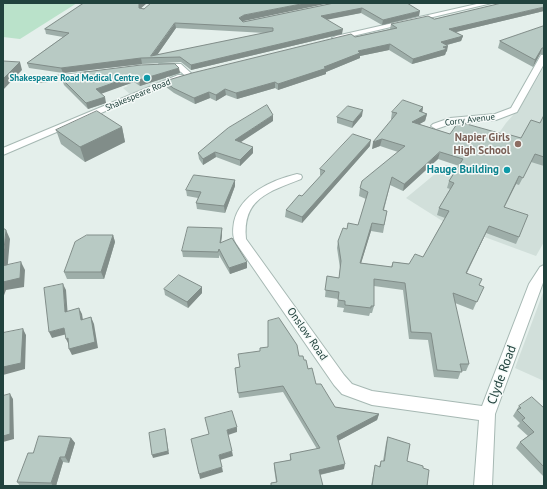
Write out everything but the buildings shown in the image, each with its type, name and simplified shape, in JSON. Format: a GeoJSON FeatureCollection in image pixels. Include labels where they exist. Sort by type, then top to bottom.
{"type":"FeatureCollection","features":[{"type":"Feature","properties":{"kind":"street"},"geometry":{"type":"LineString","coordinates":[[329,40],[489,3]]}},
{"type":"Feature","properties":{"kind":"street","name":"Corry Avenue"},"geometry":{"type":"LineString","coordinates":[[436,126],[450,122],[496,117],[514,110],[544,58]]}},
{"type":"Feature","properties":{"kind":"street","name":"Shakespeare Road"},"geometry":{"type":"LineString","coordinates":[[3,152],[161,84],[193,74],[178,66],[154,66]]}},
{"type":"Feature","properties":{"kind":"street"},"geometry":{"type":"LineString","coordinates":[[41,80],[97,73]]}},
{"type":"Feature","properties":{"kind":"street","name":"Onslow Road"},"geometry":{"type":"LineString","coordinates":[[297,177],[265,190],[248,204],[238,222],[240,240],[339,380],[347,389],[372,398],[487,414]]}},
{"type":"Feature","properties":{"kind":"street","name":"Clyde Road"},"geometry":{"type":"LineString","coordinates":[[483,486],[487,414],[535,284],[544,270]]}},
{"type":"Feature","properties":{"kind":"shaded area","name":"Napier Girls High School"},"geometry":{"type":"Polygon","coordinates":[[[544,67],[544,242],[536,256],[444,222],[406,198],[446,165],[471,173],[506,123],[521,106],[544,67]]]}},
{"type":"Feature","properties":{"kind":"shaded area"},"geometry":{"type":"Polygon","coordinates":[[[177,69],[182,73],[131,95],[123,88],[128,86],[123,81],[177,69]]]}},
{"type":"Feature","properties":{"kind":"shaded area"},"geometry":{"type":"Polygon","coordinates":[[[544,290],[544,381],[515,368],[544,290]]]}},
{"type":"Feature","properties":{"kind":"green space"},"geometry":{"type":"Polygon","coordinates":[[[3,3],[77,3],[20,39],[3,37],[3,3]]]}},
{"type":"Feature","properties":{"kind":"place","name":"Shakespeare Road Medical Centre"},"geometry":{"type":"Point","coordinates":[147,78]}},
{"type":"Feature","properties":{"kind":"place","name":"Napier Girls High School"},"geometry":{"type":"Point","coordinates":[518,144]}},
{"type":"Feature","properties":{"kind":"place","name":"Hauge Building"},"geometry":{"type":"Point","coordinates":[507,170]}}]}
